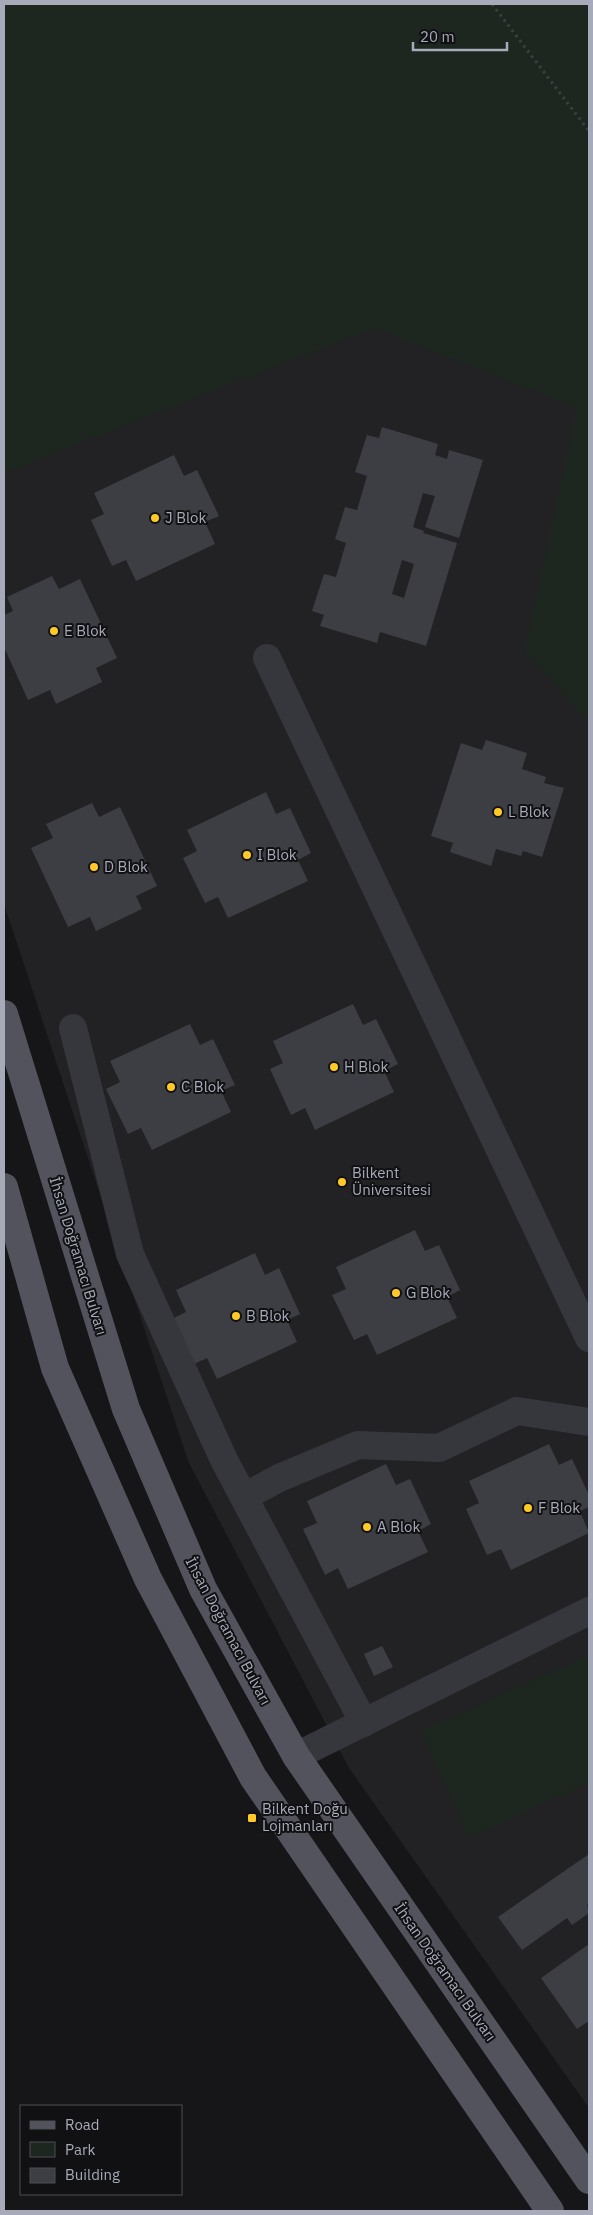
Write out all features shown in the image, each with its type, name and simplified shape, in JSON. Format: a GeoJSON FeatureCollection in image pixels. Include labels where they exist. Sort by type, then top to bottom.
{"type":"FeatureCollection","features":[{"type":"Feature","properties":{"kind":"main road","name":"İhsan Doğramacı Bulvarı"},"geometry":{"type":"LineString","coordinates":[[4,1014],[126,1409],[203,1589],[296,1756],[589,2180]]}},
{"type":"Feature","properties":{"kind":"main road"},"geometry":{"type":"LineString","coordinates":[[4,1187],[55,1368],[148,1579],[252,1778],[550,2211]]}},
{"type":"Feature","properties":{"kind":"lane"},"geometry":{"type":"LineString","coordinates":[[266,658],[589,1338]]}},
{"type":"Feature","properties":{"kind":"lane"},"geometry":{"type":"LineString","coordinates":[[73,1028],[130,1254],[224,1460],[364,1723]]}},
{"type":"Feature","properties":{"kind":"lane"},"geometry":{"type":"LineString","coordinates":[[244,1497],[279,1478],[358,1445],[439,1448],[518,1411],[589,1422]]}},
{"type":"Feature","properties":{"kind":"lane"},"geometry":{"type":"LineString","coordinates":[[296,1756],[589,1611]]}},
{"type":"Feature","properties":{"kind":"path"},"geometry":{"type":"LineString","coordinates":[[492,4],[589,131]]}},
{"type":"Feature","properties":{"kind":"shaded area","name":"Bilkent Üniversitesi"},"geometry":{"type":"Polygon","coordinates":[[[4,4],[589,4],[589,2108],[349,1768],[188,1461],[4,904],[4,4]]]}},
{"type":"Feature","properties":{"kind":"green space"},"geometry":{"type":"Polygon","coordinates":[[[4,4],[589,4],[589,724],[525,650],[577,408],[374,328],[4,473],[4,4]]]}},
{"type":"Feature","properties":{"kind":"green space"},"geometry":{"type":"Polygon","coordinates":[[[589,1655],[589,1783],[469,1838],[421,1731],[589,1655]]]}},
{"type":"Feature","properties":{"kind":"building"},"geometry":{"type":"Polygon","coordinates":[[[382,427],[438,444],[435,455],[447,459],[449,450],[483,460],[459,538],[425,527],[435,496],[423,493],[413,527],[424,531],[423,533],[457,543],[426,646],[380,632],[377,643],[320,626],[324,615],[312,611],[324,574],[336,577],[346,543],[335,539],[345,507],[357,510],[367,476],[355,472],[367,435],[379,438],[382,427]],[[402,560],[392,594],[404,598],[414,564],[402,560]]]}},
{"type":"Feature","properties":{"kind":"building","name":"J Blok"},"geometry":{"type":"Polygon","coordinates":[[[174,455],[184,476],[197,470],[219,516],[205,522],[215,544],[136,581],[126,560],[112,566],[91,520],[104,514],[94,493],[174,455]]]}},
{"type":"Feature","properties":{"kind":"building","name":"E Blok"},"geometry":{"type":"Polygon","coordinates":[[[52,576],[59,589],[80,579],[117,658],[96,668],[102,682],[56,704],[50,690],[28,700],[4,647],[4,615],[13,611],[7,597],[52,576]]]}},
{"type":"Feature","properties":{"kind":"building","name":"L Blok"},"geometry":{"type":"Polygon","coordinates":[[[486,740],[527,753],[522,769],[546,777],[544,783],[564,788],[542,857],[523,851],[521,856],[496,849],[491,866],[450,852],[453,843],[431,836],[461,743],[482,750],[486,740]]]}},
{"type":"Feature","properties":{"kind":"building","name":"I Blok"},"geometry":{"type":"Polygon","coordinates":[[[266,792],[276,814],[290,808],[311,853],[298,860],[308,881],[228,918],[218,897],[205,903],[183,858],[197,851],[187,830],[266,792]]]}},
{"type":"Feature","properties":{"kind":"building","name":"D Blok"},"geometry":{"type":"Polygon","coordinates":[[[92,803],[99,817],[120,807],[157,886],[136,896],[142,909],[96,931],[90,917],[68,927],[31,848],[53,838],[46,824],[92,803]]]}},
{"type":"Feature","properties":{"kind":"building","name":"H Blok"},"geometry":{"type":"Polygon","coordinates":[[[353,1004],[363,1025],[376,1019],[398,1064],[384,1071],[394,1092],[315,1130],[305,1108],[291,1115],[270,1069],[283,1063],[273,1041],[353,1004]]]}},
{"type":"Feature","properties":{"kind":"building","name":"C Blok"},"geometry":{"type":"Polygon","coordinates":[[[190,1024],[200,1045],[213,1039],[235,1085],[221,1091],[231,1112],[152,1150],[141,1128],[128,1134],[106,1089],[120,1082],[110,1061],[190,1024]]]}},
{"type":"Feature","properties":{"kind":"building","name":"G Blok"},"geometry":{"type":"Polygon","coordinates":[[[415,1230],[425,1251],[439,1245],[460,1290],[447,1297],[457,1318],[377,1355],[367,1334],[354,1340],[332,1295],[346,1289],[336,1267],[415,1230]]]}},
{"type":"Feature","properties":{"kind":"building","name":"B Blok"},"geometry":{"type":"Polygon","coordinates":[[[255,1253],[265,1275],[279,1268],[300,1314],[287,1320],[297,1342],[217,1379],[207,1358],[194,1364],[172,1319],[186,1312],[176,1290],[255,1253]]]}},
{"type":"Feature","properties":{"kind":"building","name":"F Blok"},"geometry":{"type":"Polygon","coordinates":[[[549,1444],[559,1465],[572,1459],[589,1495],[589,1507],[580,1511],[589,1533],[511,1570],[501,1549],[487,1555],[466,1509],[479,1503],[469,1481],[549,1444]]]}},
{"type":"Feature","properties":{"kind":"building","name":"A Blok"},"geometry":{"type":"Polygon","coordinates":[[[386,1464],[396,1485],[410,1479],[431,1524],[418,1531],[428,1552],[348,1589],[338,1568],[325,1575],[303,1529],[317,1523],[307,1501],[386,1464]]]}},
{"type":"Feature","properties":{"kind":"building"},"geometry":{"type":"Polygon","coordinates":[[[382,1646],[393,1667],[374,1676],[364,1654],[382,1646]]]}},
{"type":"Feature","properties":{"kind":"building"},"geometry":{"type":"Polygon","coordinates":[[[589,1854],[589,1903],[587,1904],[589,1913],[572,1925],[567,1918],[522,1950],[498,1917],[589,1854]]]}},
{"type":"Feature","properties":{"kind":"building"},"geometry":{"type":"Polygon","coordinates":[[[589,1944],[589,2021],[577,2029],[541,1978],[589,1944]]]}},
{"type":"Feature","properties":{"kind":"place","name":"J Blok"},"geometry":{"type":"Point","coordinates":[155,518]}},
{"type":"Feature","properties":{"kind":"place","name":"E Blok"},"geometry":{"type":"Point","coordinates":[54,631]}},
{"type":"Feature","properties":{"kind":"place","name":"L Blok"},"geometry":{"type":"Point","coordinates":[498,812]}},
{"type":"Feature","properties":{"kind":"place","name":"I Blok"},"geometry":{"type":"Point","coordinates":[247,855]}},
{"type":"Feature","properties":{"kind":"place","name":"D Blok"},"geometry":{"type":"Point","coordinates":[94,867]}},
{"type":"Feature","properties":{"kind":"place","name":"H Blok"},"geometry":{"type":"Point","coordinates":[334,1067]}},
{"type":"Feature","properties":{"kind":"place","name":"C Blok"},"geometry":{"type":"Point","coordinates":[171,1087]}},
{"type":"Feature","properties":{"kind":"place","name":"Bilkent Üniversitesi"},"geometry":{"type":"Point","coordinates":[342,1182]}},
{"type":"Feature","properties":{"kind":"place","name":"G Blok"},"geometry":{"type":"Point","coordinates":[396,1293]}},
{"type":"Feature","properties":{"kind":"place","name":"B Blok"},"geometry":{"type":"Point","coordinates":[236,1316]}},
{"type":"Feature","properties":{"kind":"place","name":"F Blok"},"geometry":{"type":"Point","coordinates":[528,1508]}},
{"type":"Feature","properties":{"kind":"place","name":"A Blok"},"geometry":{"type":"Point","coordinates":[367,1527]}},
{"type":"Feature","properties":{"kind":"place","name":"Bilkent Doğu Lojmanları"},"geometry":{"type":"Point","coordinates":[252,1818]}}]}
